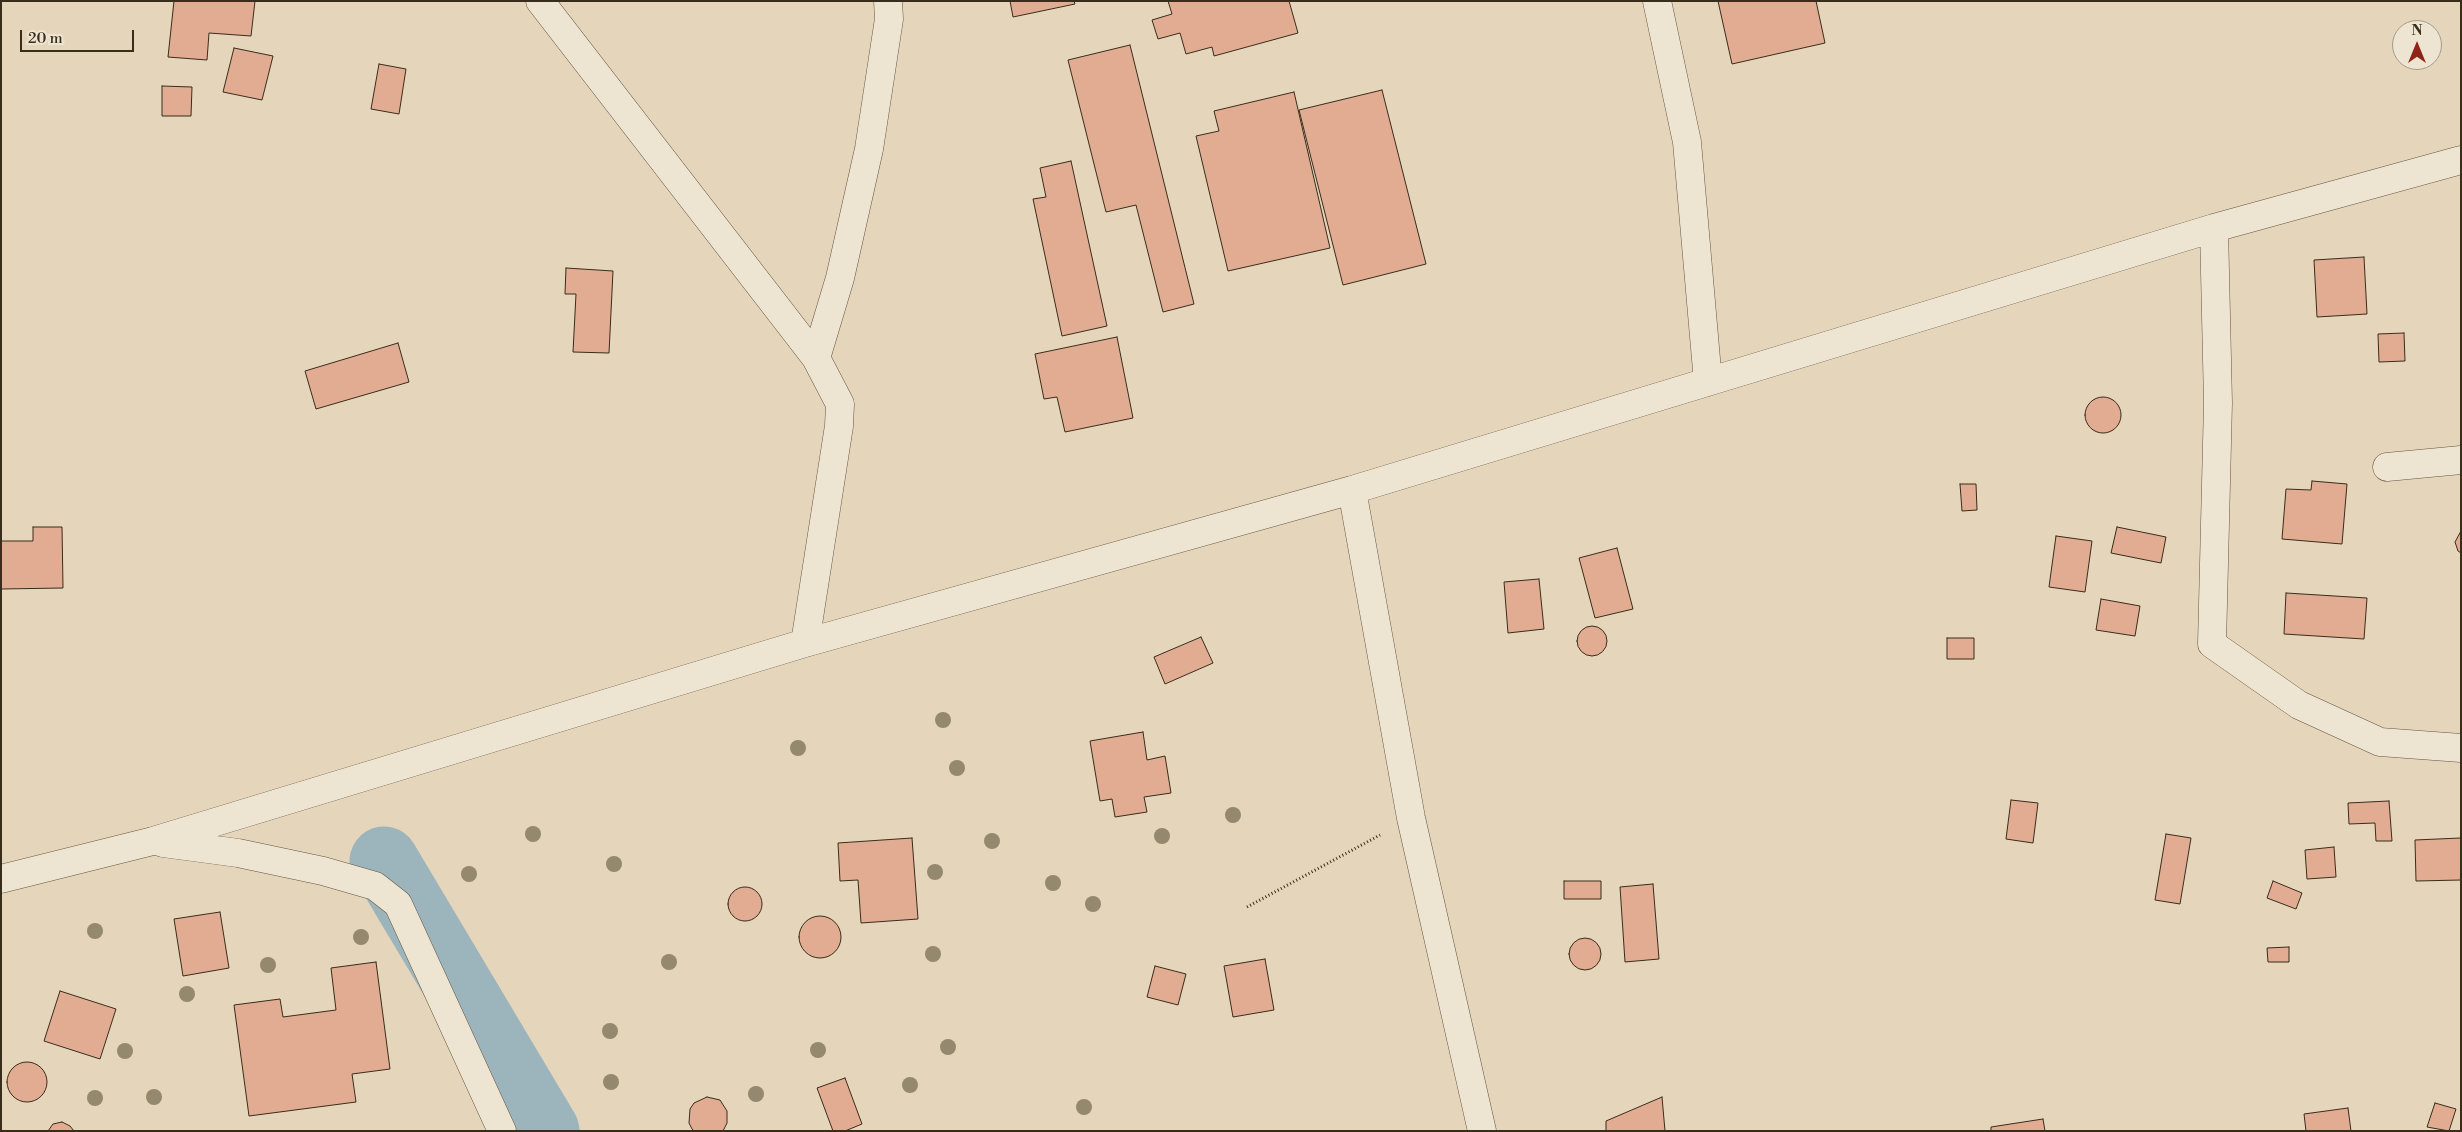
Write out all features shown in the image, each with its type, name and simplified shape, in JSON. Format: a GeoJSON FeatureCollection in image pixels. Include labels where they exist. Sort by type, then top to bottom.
{"type":"FeatureCollection","features":[{"type":"Feature","properties":{"kind":"street"},"geometry":{"type":"LineString","coordinates":[[540,1],[816,358],[840,404],[839,426],[805,643]]}},
{"type":"Feature","properties":{"kind":"street"},"geometry":{"type":"LineString","coordinates":[[816,358],[840,278],[869,149],[889,19],[888,1]]}},
{"type":"Feature","properties":{"kind":"street"},"geometry":{"type":"LineString","coordinates":[[1657,1],[1687,142],[1708,382]]}},
{"type":"Feature","properties":{"kind":"street"},"geometry":{"type":"LineString","coordinates":[[1,879],[153,841],[805,643],[1352,490],[2214,228],[2461,160]]}},
{"type":"Feature","properties":{"kind":"street"},"geometry":{"type":"LineString","coordinates":[[2214,228],[2218,403],[2212,644],[2299,704],[2380,742],[2461,748]]}},
{"type":"Feature","properties":{"kind":"street"},"geometry":{"type":"LineString","coordinates":[[2387,467],[2461,460]]}},
{"type":"Feature","properties":{"kind":"street"},"geometry":{"type":"LineString","coordinates":[[1352,490],[1411,818],[1482,1131]]}},
{"type":"Feature","properties":{"kind":"street"},"geometry":{"type":"LineString","coordinates":[[153,841],[238,853],[323,871],[375,886],[398,904],[502,1131]]}},
{"type":"Feature","properties":{"kind":"path"},"geometry":{"type":"LineString","coordinates":[[1247,907],[1411,818]]}},
{"type":"Feature","properties":{"kind":"building"},"geometry":{"type":"Polygon","coordinates":[[[174,1],[255,1],[251,36],[209,33],[207,60],[168,57],[174,1]]]}},
{"type":"Feature","properties":{"kind":"building"},"geometry":{"type":"Polygon","coordinates":[[[1010,1],[1074,1],[1075,4],[1013,17],[1010,1]]]}},
{"type":"Feature","properties":{"kind":"building"},"geometry":{"type":"Polygon","coordinates":[[[1168,1],[1289,1],[1298,33],[1214,56],[1212,47],[1186,54],[1180,33],[1158,39],[1152,20],[1172,14],[1168,1]]]}},
{"type":"Feature","properties":{"kind":"building"},"geometry":{"type":"Polygon","coordinates":[[[1718,1],[1816,1],[1825,43],[1732,64],[1718,1]]]}},
{"type":"Feature","properties":{"kind":"building"},"geometry":{"type":"Polygon","coordinates":[[[1130,45],[1194,304],[1163,312],[1136,205],[1106,212],[1068,60],[1130,45]]]}},
{"type":"Feature","properties":{"kind":"building"},"geometry":{"type":"Polygon","coordinates":[[[234,48],[273,56],[262,100],[223,92],[234,48]]]}},
{"type":"Feature","properties":{"kind":"building"},"geometry":{"type":"Polygon","coordinates":[[[379,64],[406,69],[399,114],[371,109],[379,64]]]}},
{"type":"Feature","properties":{"kind":"building"},"geometry":{"type":"Polygon","coordinates":[[[162,86],[192,87],[191,116],[162,116],[162,86]]]}},
{"type":"Feature","properties":{"kind":"building"},"geometry":{"type":"Polygon","coordinates":[[[1382,90],[1426,264],[1343,285],[1299,110],[1382,90]]]}},
{"type":"Feature","properties":{"kind":"building"},"geometry":{"type":"Polygon","coordinates":[[[1294,92],[1330,248],[1228,271],[1196,136],[1219,131],[1214,111],[1294,92]]]}},
{"type":"Feature","properties":{"kind":"building"},"geometry":{"type":"Polygon","coordinates":[[[1071,161],[1107,326],[1062,336],[1033,199],[1046,197],[1040,168],[1071,161]]]}},
{"type":"Feature","properties":{"kind":"building"},"geometry":{"type":"Polygon","coordinates":[[[2364,257],[2367,314],[2317,317],[2314,260],[2364,257]]]}},
{"type":"Feature","properties":{"kind":"building"},"geometry":{"type":"Polygon","coordinates":[[[566,268],[613,271],[609,353],[573,352],[576,294],[565,294],[566,268]]]}},
{"type":"Feature","properties":{"kind":"building"},"geometry":{"type":"Polygon","coordinates":[[[2404,333],[2405,361],[2379,362],[2378,334],[2404,333]]]}},
{"type":"Feature","properties":{"kind":"building"},"geometry":{"type":"Polygon","coordinates":[[[1117,337],[1133,418],[1065,432],[1057,397],[1044,399],[1035,354],[1117,337]]]}},
{"type":"Feature","properties":{"kind":"building"},"geometry":{"type":"Polygon","coordinates":[[[398,343],[409,382],[316,409],[305,371],[398,343]]]}},
{"type":"Feature","properties":{"kind":"building"},"geometry":{"type":"Polygon","coordinates":[[[2103,397],[2110,398],[2116,402],[2120,408],[2120,422],[2116,428],[2110,432],[2103,433],[2096,432],[2090,428],[2086,422],[2085,415],[2086,408],[2090,402],[2096,398],[2103,397]]]}},
{"type":"Feature","properties":{"kind":"building"},"geometry":{"type":"Polygon","coordinates":[[[2312,481],[2347,484],[2342,544],[2282,539],[2286,489],[2311,490],[2312,481]]]}},
{"type":"Feature","properties":{"kind":"building"},"geometry":{"type":"Polygon","coordinates":[[[1960,484],[1976,484],[1977,510],[1962,511],[1960,484]]]}},
{"type":"Feature","properties":{"kind":"building"},"geometry":{"type":"Polygon","coordinates":[[[33,527],[62,527],[63,588],[1,589],[1,541],[33,541],[33,527]]]}},
{"type":"Feature","properties":{"kind":"building"},"geometry":{"type":"Polygon","coordinates":[[[2117,527],[2166,537],[2161,563],[2111,553],[2117,527]]]}},
{"type":"Feature","properties":{"kind":"building"},"geometry":{"type":"Polygon","coordinates":[[[2461,531],[2461,553],[2458,551],[2455,542],[2461,531]]]}},
{"type":"Feature","properties":{"kind":"building"},"geometry":{"type":"Polygon","coordinates":[[[2056,536],[2092,541],[2085,592],[2049,587],[2056,536]]]}},
{"type":"Feature","properties":{"kind":"building"},"geometry":{"type":"Polygon","coordinates":[[[1617,548],[1633,609],[1595,618],[1579,558],[1617,548]]]}},
{"type":"Feature","properties":{"kind":"building"},"geometry":{"type":"Polygon","coordinates":[[[1539,579],[1544,629],[1508,633],[1504,582],[1539,579]]]}},
{"type":"Feature","properties":{"kind":"building"},"geometry":{"type":"Polygon","coordinates":[[[2286,593],[2367,598],[2364,639],[2284,634],[2286,593]]]}},
{"type":"Feature","properties":{"kind":"building"},"geometry":{"type":"Polygon","coordinates":[[[2101,599],[2140,606],[2135,636],[2096,630],[2101,599]]]}},
{"type":"Feature","properties":{"kind":"building"},"geometry":{"type":"Polygon","coordinates":[[[1592,626],[1603,630],[1607,641],[1603,652],[1592,656],[1581,652],[1577,641],[1581,630],[1592,626]]]}},
{"type":"Feature","properties":{"kind":"building"},"geometry":{"type":"Polygon","coordinates":[[[1201,637],[1213,663],[1165,684],[1154,657],[1201,637]]]}},
{"type":"Feature","properties":{"kind":"building"},"geometry":{"type":"Polygon","coordinates":[[[1947,638],[1974,638],[1974,659],[1947,659],[1947,638]]]}},
{"type":"Feature","properties":{"kind":"building"},"geometry":{"type":"Polygon","coordinates":[[[1143,732],[1147,760],[1165,756],[1171,793],[1144,797],[1147,812],[1115,817],[1112,799],[1100,801],[1090,741],[1143,732]]]}},
{"type":"Feature","properties":{"kind":"building"},"geometry":{"type":"Polygon","coordinates":[[[2011,800],[2038,803],[2033,843],[2006,839],[2011,800]]]}},
{"type":"Feature","properties":{"kind":"building"},"geometry":{"type":"Polygon","coordinates":[[[2389,801],[2392,841],[2376,841],[2375,823],[2349,824],[2348,803],[2389,801]]]}},
{"type":"Feature","properties":{"kind":"building"},"geometry":{"type":"Polygon","coordinates":[[[2166,834],[2191,838],[2180,904],[2155,900],[2166,834]]]}},
{"type":"Feature","properties":{"kind":"building"},"geometry":{"type":"Polygon","coordinates":[[[912,838],[918,919],[861,923],[858,880],[840,881],[838,843],[912,838]]]}},
{"type":"Feature","properties":{"kind":"building"},"geometry":{"type":"Polygon","coordinates":[[[2461,838],[2461,880],[2416,881],[2415,840],[2461,838]]]}},
{"type":"Feature","properties":{"kind":"building"},"geometry":{"type":"Polygon","coordinates":[[[2334,847],[2336,877],[2307,879],[2305,850],[2334,847]]]}},
{"type":"Feature","properties":{"kind":"building"},"geometry":{"type":"Polygon","coordinates":[[[1564,881],[1601,881],[1601,899],[1564,899],[1564,881]]]}},
{"type":"Feature","properties":{"kind":"building"},"geometry":{"type":"Polygon","coordinates":[[[2273,881],[2302,893],[2296,909],[2267,898],[2273,881]]]}},
{"type":"Feature","properties":{"kind":"building"},"geometry":{"type":"Polygon","coordinates":[[[1653,884],[1659,959],[1625,962],[1620,887],[1653,884]]]}},
{"type":"Feature","properties":{"kind":"building"},"geometry":{"type":"Polygon","coordinates":[[[745,887],[752,888],[757,892],[761,897],[761,911],[757,916],[752,920],[745,921],[738,920],[733,916],[729,911],[728,904],[729,897],[733,892],[738,888],[745,887]]]}},
{"type":"Feature","properties":{"kind":"building"},"geometry":{"type":"Polygon","coordinates":[[[220,912],[229,968],[183,976],[174,919],[220,912]]]}},
{"type":"Feature","properties":{"kind":"building"},"geometry":{"type":"Polygon","coordinates":[[[820,916],[835,922],[841,937],[835,952],[820,958],[805,952],[799,937],[805,922],[820,916]]]}},
{"type":"Feature","properties":{"kind":"building"},"geometry":{"type":"Polygon","coordinates":[[[1585,938],[1591,939],[1596,943],[1600,948],[1600,960],[1596,965],[1591,969],[1585,970],[1579,969],[1574,965],[1570,960],[1569,954],[1570,948],[1574,943],[1579,939],[1585,938]]]}},
{"type":"Feature","properties":{"kind":"building"},"geometry":{"type":"Polygon","coordinates":[[[2289,947],[2289,962],[2268,962],[2267,948],[2289,947]]]}},
{"type":"Feature","properties":{"kind":"building"},"geometry":{"type":"Polygon","coordinates":[[[1265,959],[1274,1010],[1233,1017],[1224,966],[1265,959]]]}},
{"type":"Feature","properties":{"kind":"building"},"geometry":{"type":"Polygon","coordinates":[[[376,962],[390,1069],[352,1074],[356,1102],[249,1116],[234,1005],[280,999],[283,1017],[336,1010],[331,968],[376,962]]]}},
{"type":"Feature","properties":{"kind":"building"},"geometry":{"type":"Polygon","coordinates":[[[1155,966],[1186,974],[1178,1005],[1147,997],[1155,966]]]}},
{"type":"Feature","properties":{"kind":"building"},"geometry":{"type":"Polygon","coordinates":[[[60,991],[116,1009],[100,1059],[44,1041],[60,991]]]}},
{"type":"Feature","properties":{"kind":"building"},"geometry":{"type":"Polygon","coordinates":[[[31,1062],[38,1065],[44,1071],[47,1082],[46,1090],[38,1099],[31,1102],[23,1102],[16,1099],[8,1090],[7,1078],[10,1071],[19,1063],[31,1062]]]}},
{"type":"Feature","properties":{"kind":"building"},"geometry":{"type":"Polygon","coordinates":[[[845,1078],[862,1124],[845,1131],[833,1131],[817,1088],[845,1078]]]}},
{"type":"Feature","properties":{"kind":"building"},"geometry":{"type":"Polygon","coordinates":[[[707,1097],[720,1100],[727,1111],[727,1123],[723,1131],[694,1131],[689,1123],[690,1109],[694,1103],[707,1097]]]}},
{"type":"Feature","properties":{"kind":"building"},"geometry":{"type":"Polygon","coordinates":[[[1662,1097],[1665,1131],[1606,1131],[1606,1121],[1662,1097]]]}},
{"type":"Feature","properties":{"kind":"building"},"geometry":{"type":"Polygon","coordinates":[[[2435,1103],[2456,1109],[2449,1131],[2427,1127],[2435,1103]]]}},
{"type":"Feature","properties":{"kind":"building"},"geometry":{"type":"Polygon","coordinates":[[[2348,1108],[2351,1131],[2306,1131],[2304,1114],[2348,1108]]]}},
{"type":"Feature","properties":{"kind":"building"},"geometry":{"type":"Polygon","coordinates":[[[2043,1119],[2045,1131],[1991,1131],[1991,1127],[2043,1119]]]}},
{"type":"Feature","properties":{"kind":"building"},"geometry":{"type":"Polygon","coordinates":[[[62,1122],[70,1126],[74,1131],[48,1131],[53,1124],[62,1122]]]}},
{"type":"Feature","properties":{"kind":"waterway"},"geometry":{"type":"LineString","coordinates":[[384,861],[545,1131]]}}]}
